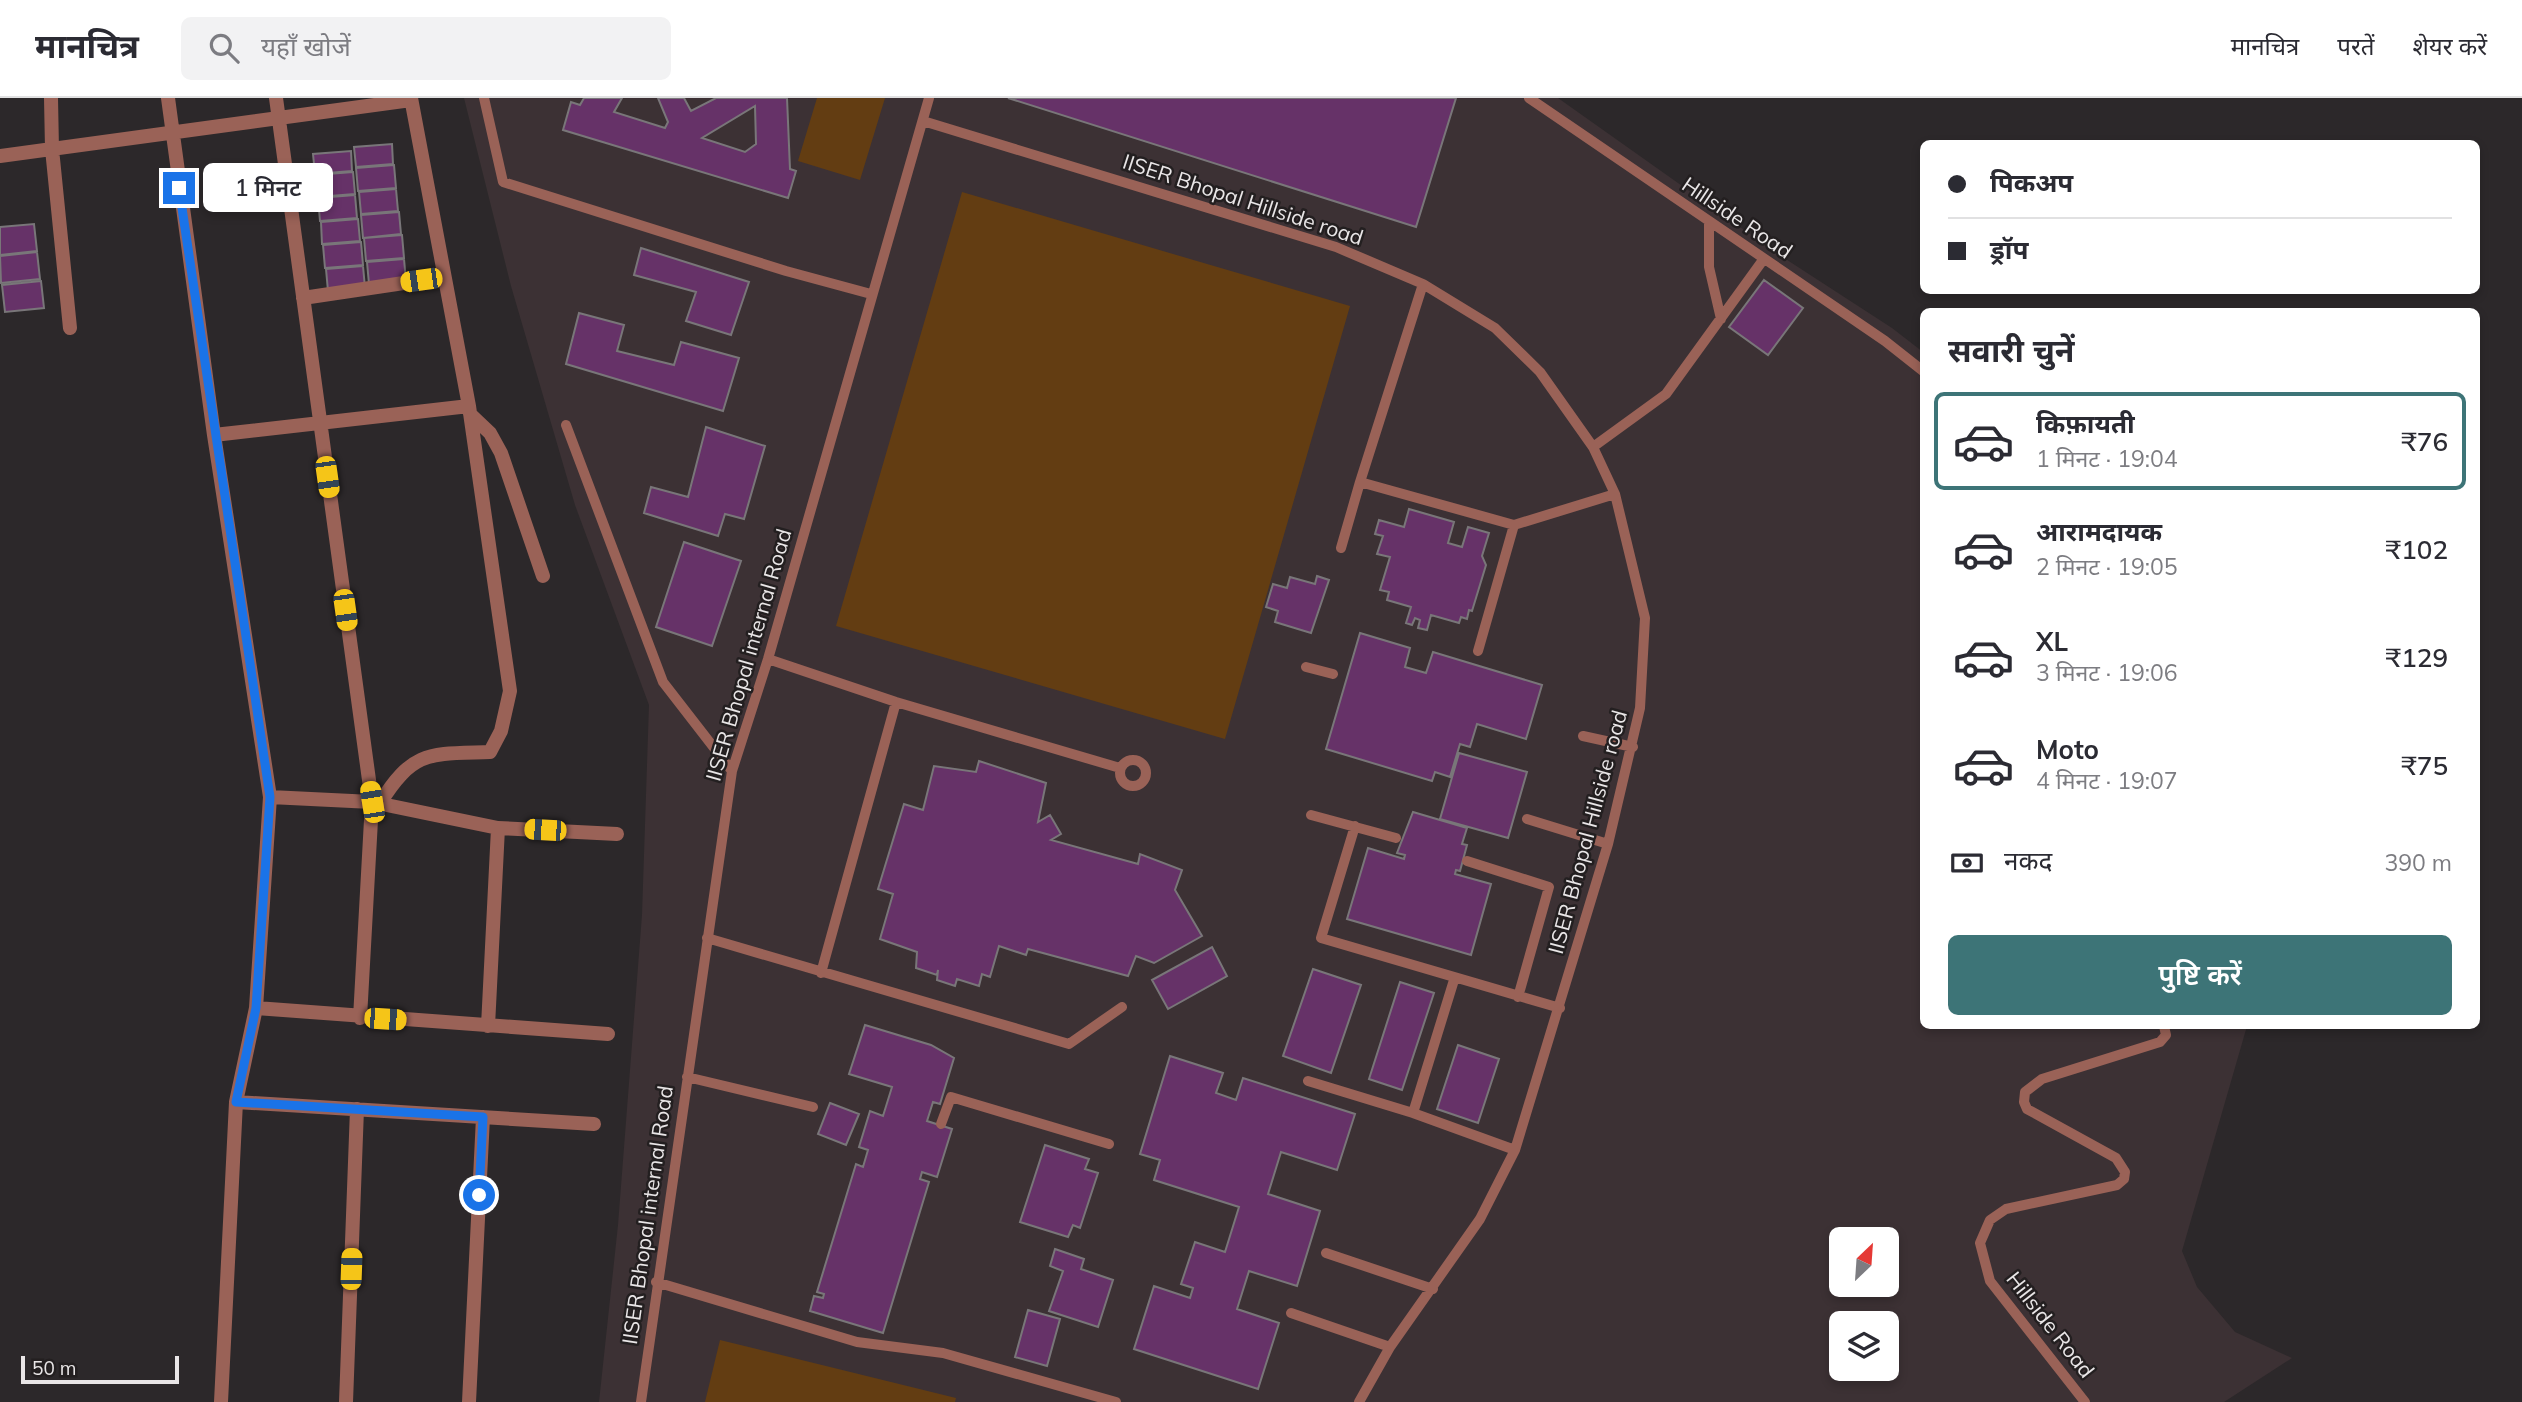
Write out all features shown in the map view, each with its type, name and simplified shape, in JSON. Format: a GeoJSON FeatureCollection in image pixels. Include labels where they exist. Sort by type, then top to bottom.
{"type":"FeatureCollection","features":[{"type":"Feature","properties":{"kind":"street"},"geometry":{"type":"LineString","coordinates":[[51,98],[52,149],[70,328]]}},
{"type":"Feature","properties":{"kind":"street"},"geometry":{"type":"LineString","coordinates":[[168,98],[214,435],[270,797],[256,1008],[236,1102],[221,1402]]}},
{"type":"Feature","properties":{"kind":"street"},"geometry":{"type":"LineString","coordinates":[[276,98],[319,423],[376,802],[360,1018]]}},
{"type":"Feature","properties":{"kind":"street"},"geometry":{"type":"LineString","coordinates":[[0,156],[411,99],[470,410],[510,691],[507,712],[490,752],[436,753],[422,758],[397,775],[376,802]]}},
{"type":"Feature","properties":{"kind":"street"},"geometry":{"type":"LineString","coordinates":[[303,298],[444,277]]}},
{"type":"Feature","properties":{"kind":"street"},"geometry":{"type":"LineString","coordinates":[[214,435],[470,410]]}},
{"type":"Feature","properties":{"kind":"street"},"geometry":{"type":"LineString","coordinates":[[470,410],[490,433],[501,453],[543,576]]}},
{"type":"Feature","properties":{"kind":"street"},"geometry":{"type":"LineString","coordinates":[[270,797],[376,802],[498,828],[617,834]]}},
{"type":"Feature","properties":{"kind":"street"},"geometry":{"type":"LineString","coordinates":[[488,1026],[498,828]]}},
{"type":"Feature","properties":{"kind":"street"},"geometry":{"type":"LineString","coordinates":[[256,1008],[360,1018],[608,1034]]}},
{"type":"Feature","properties":{"kind":"street"},"geometry":{"type":"LineString","coordinates":[[236,1102],[594,1124]]}},
{"type":"Feature","properties":{"kind":"street"},"geometry":{"type":"LineString","coordinates":[[346,1402],[357,1109]]}},
{"type":"Feature","properties":{"kind":"street"},"geometry":{"type":"LineString","coordinates":[[469,1402],[483,1117]]}},
{"type":"Feature","properties":{"kind":"lane"},"geometry":{"type":"LineString","coordinates":[[484,98],[503,182],[786,271],[871,294]]}},
{"type":"Feature","properties":{"kind":"lane","name":"IISER Bhopal internal Road"},"geometry":{"type":"LineString","coordinates":[[641,1402],[656,1282],[733,771],[768,659],[929,98]]}},
{"type":"Feature","properties":{"kind":"lane","name":"Hillside Road"},"geometry":{"type":"LineString","coordinates":[[1529,98],[1885,341],[1920,369]]}},
{"type":"Feature","properties":{"kind":"lane","name":"IISER Bhopal Hillside road"},"geometry":{"type":"LineString","coordinates":[[923,121],[1336,247],[1423,284],[1495,328],[1540,372],[1593,447],[1615,494],[1645,618],[1640,708],[1633,747],[1608,844],[1515,1150],[1480,1219],[1390,1347],[1359,1402]]}},
{"type":"Feature","properties":{"kind":"lane"},"geometry":{"type":"LineString","coordinates":[[1709,223],[1709,267],[1721,319]]}},
{"type":"Feature","properties":{"kind":"lane"},"geometry":{"type":"LineString","coordinates":[[1593,447],[1666,394],[1763,260]]}},
{"type":"Feature","properties":{"kind":"lane"},"geometry":{"type":"LineString","coordinates":[[1341,548],[1423,284]]}},
{"type":"Feature","properties":{"kind":"lane"},"geometry":{"type":"LineString","coordinates":[[566,425],[663,682],[733,771]]}},
{"type":"Feature","properties":{"kind":"lane"},"geometry":{"type":"LineString","coordinates":[[1360,482],[1514,525],[1615,494]]}},
{"type":"Feature","properties":{"kind":"lane"},"geometry":{"type":"LineString","coordinates":[[1478,651],[1514,525]]}},
{"type":"Feature","properties":{"kind":"lane"},"geometry":{"type":"LineString","coordinates":[[768,659],[896,702],[1120,768]]}},
{"type":"Feature","properties":{"kind":"lane"},"geometry":{"type":"LineString","coordinates":[[1306,667],[1333,674]]}},
{"type":"Feature","properties":{"kind":"lane"},"geometry":{"type":"LineString","coordinates":[[821,973],[896,702]]}},
{"type":"Feature","properties":{"kind":"lane"},"geometry":{"type":"LineString","coordinates":[[1583,736],[1633,747]]}},
{"type":"Feature","properties":{"kind":"lane"},"geometry":{"type":"LineString","coordinates":[[1311,815],[1396,838]]}},
{"type":"Feature","properties":{"kind":"lane"},"geometry":{"type":"LineString","coordinates":[[1527,819],[1608,844]]}},
{"type":"Feature","properties":{"kind":"lane"},"geometry":{"type":"LineString","coordinates":[[1355,827],[1321,938],[1454,980],[1560,1009]]}},
{"type":"Feature","properties":{"kind":"lane"},"geometry":{"type":"LineString","coordinates":[[1467,861],[1549,887],[1518,997]]}},
{"type":"Feature","properties":{"kind":"lane"},"geometry":{"type":"LineString","coordinates":[[707,938],[1069,1044],[1122,1007]]}},
{"type":"Feature","properties":{"kind":"lane"},"geometry":{"type":"LineString","coordinates":[[1413,1113],[1454,980]]}},
{"type":"Feature","properties":{"kind":"lane","name":"Hillside Road"},"geometry":{"type":"LineString","coordinates":[[2085,1402],[1990,1281],[1980,1242],[1990,1220],[2006,1209],[2117,1185],[2124,1179],[2125,1172],[2116,1158],[2027,1108],[2024,1102],[2025,1092],[2032,1084],[2042,1079],[2160,1042],[2166,1035],[2165,1029]]}},
{"type":"Feature","properties":{"kind":"lane"},"geometry":{"type":"LineString","coordinates":[[687,1077],[813,1107]]}},
{"type":"Feature","properties":{"kind":"lane"},"geometry":{"type":"LineString","coordinates":[[1308,1081],[1413,1113],[1515,1150]]}},
{"type":"Feature","properties":{"kind":"lane"},"geometry":{"type":"LineString","coordinates":[[941,1124],[951,1097],[1109,1144]]}},
{"type":"Feature","properties":{"kind":"lane"},"geometry":{"type":"LineString","coordinates":[[1326,1253],[1433,1289]]}},
{"type":"Feature","properties":{"kind":"lane"},"geometry":{"type":"LineString","coordinates":[[656,1282],[857,1342],[943,1353],[1116,1402]]}},
{"type":"Feature","properties":{"kind":"lane"},"geometry":{"type":"LineString","coordinates":[[1291,1313],[1390,1347]]}},
{"type":"Feature","properties":{"kind":"shaded area"},"geometry":{"type":"Polygon","coordinates":[[[464,98],[1558,98],[1781,256],[1892,328],[1920,350],[1920,1029],[2246,1029],[2182,1251],[2197,1287],[2235,1332],[2292,1358],[2224,1402],[599,1402],[618,1225],[642,915],[649,705],[575,505],[511,286],[464,98]]]}},
{"type":"Feature","properties":{"kind":"shaded area"},"geometry":{"type":"Polygon","coordinates":[[[817,98],[885,98],[860,180],[798,161],[817,98]]]}},
{"type":"Feature","properties":{"kind":"shaded area"},"geometry":{"type":"Polygon","coordinates":[[[962,192],[1350,306],[1225,739],[836,626],[962,192]]]}},
{"type":"Feature","properties":{"kind":"shaded area"},"geometry":{"type":"Polygon","coordinates":[[[720,1340],[956,1398],[955,1402],[705,1402],[720,1340]]]}},
{"type":"Feature","properties":{"kind":"building"},"geometry":{"type":"Polygon","coordinates":[[[584,98],[622,98],[614,112],[665,128],[668,122],[658,98],[684,98],[691,111],[716,98],[787,98],[790,169],[796,171],[788,198],[563,130],[571,102],[580,105],[584,98]],[[755,106],[702,138],[745,152],[756,144],[755,106]]]}},
{"type":"Feature","properties":{"kind":"building"},"geometry":{"type":"Polygon","coordinates":[[[1008,98],[1456,98],[1416,227],[1008,98]]]}},
{"type":"Feature","properties":{"kind":"building"},"geometry":{"type":"Polygon","coordinates":[[[392,144],[393,164],[356,167],[354,147],[392,144]]]}},
{"type":"Feature","properties":{"kind":"building"},"geometry":{"type":"Polygon","coordinates":[[[351,151],[352,171],[315,174],[313,154],[351,151]]]}},
{"type":"Feature","properties":{"kind":"building"},"geometry":{"type":"Polygon","coordinates":[[[394,165],[396,188],[358,191],[356,168],[394,165]]]}},
{"type":"Feature","properties":{"kind":"building"},"geometry":{"type":"Polygon","coordinates":[[[353,172],[355,194],[317,197],[315,175],[353,172]]]}},
{"type":"Feature","properties":{"kind":"building"},"geometry":{"type":"Polygon","coordinates":[[[396,189],[398,211],[361,214],[359,192],[396,189]]]}},
{"type":"Feature","properties":{"kind":"building"},"geometry":{"type":"Polygon","coordinates":[[[355,195],[357,218],[320,221],[318,198],[355,195]]]}},
{"type":"Feature","properties":{"kind":"building"},"geometry":{"type":"Polygon","coordinates":[[[399,212],[401,234],[363,238],[361,215],[399,212]]]}},
{"type":"Feature","properties":{"kind":"building"},"geometry":{"type":"Polygon","coordinates":[[[358,219],[360,241],[322,244],[321,222],[358,219]]]}},
{"type":"Feature","properties":{"kind":"building"},"geometry":{"type":"Polygon","coordinates":[[[34,224],[37,251],[0,255],[0,227],[34,224]]]}},
{"type":"Feature","properties":{"kind":"building"},"geometry":{"type":"Polygon","coordinates":[[[402,235],[404,258],[366,261],[364,238],[402,235]]]}},
{"type":"Feature","properties":{"kind":"building"},"geometry":{"type":"Polygon","coordinates":[[[361,242],[363,265],[325,268],[323,245],[361,242]]]}},
{"type":"Feature","properties":{"kind":"building"},"geometry":{"type":"Polygon","coordinates":[[[641,248],[749,282],[731,335],[686,321],[696,292],[634,275],[641,248]]]}},
{"type":"Feature","properties":{"kind":"building"},"geometry":{"type":"Polygon","coordinates":[[[37,252],[40,279],[1,283],[0,256],[37,252]]]}},
{"type":"Feature","properties":{"kind":"building"},"geometry":{"type":"Polygon","coordinates":[[[404,259],[406,281],[369,284],[367,262],[404,259]]]}},
{"type":"Feature","properties":{"kind":"building"},"geometry":{"type":"Polygon","coordinates":[[[363,266],[365,288],[328,291],[326,269],[363,266]]]}},
{"type":"Feature","properties":{"kind":"building"},"geometry":{"type":"Polygon","coordinates":[[[1764,280],[1803,308],[1768,355],[1729,327],[1764,280]]]}},
{"type":"Feature","properties":{"kind":"building"},"geometry":{"type":"Polygon","coordinates":[[[41,281],[44,308],[5,312],[2,285],[41,281]]]}},
{"type":"Feature","properties":{"kind":"building"},"geometry":{"type":"Polygon","coordinates":[[[579,313],[624,325],[617,351],[674,365],[681,342],[739,358],[723,411],[566,364],[579,313]]]}},
{"type":"Feature","properties":{"kind":"building"},"geometry":{"type":"Polygon","coordinates":[[[706,427],[765,446],[744,519],[725,514],[718,536],[644,513],[651,487],[688,497],[706,427]]]}},
{"type":"Feature","properties":{"kind":"building"},"geometry":{"type":"Polygon","coordinates":[[[1409,509],[1454,522],[1448,543],[1462,547],[1468,527],[1489,533],[1482,556],[1486,565],[1472,611],[1469,610],[1467,619],[1461,617],[1459,623],[1431,615],[1427,630],[1418,628],[1420,620],[1415,618],[1412,625],[1406,623],[1411,607],[1387,600],[1389,592],[1380,590],[1390,557],[1377,554],[1383,536],[1375,534],[1379,520],[1404,527],[1409,509]]]}},
{"type":"Feature","properties":{"kind":"building"},"geometry":{"type":"Polygon","coordinates":[[[684,542],[741,561],[712,646],[656,627],[684,542]]]}},
{"type":"Feature","properties":{"kind":"building"},"geometry":{"type":"Polygon","coordinates":[[[1317,576],[1329,580],[1311,633],[1275,622],[1278,611],[1266,607],[1273,584],[1287,588],[1290,577],[1315,584],[1317,576]]]}},
{"type":"Feature","properties":{"kind":"building"},"geometry":{"type":"Polygon","coordinates":[[[1360,633],[1410,648],[1405,667],[1426,673],[1433,652],[1542,685],[1526,739],[1477,724],[1470,747],[1460,744],[1450,777],[1435,772],[1432,781],[1326,749],[1360,633]]]}},
{"type":"Feature","properties":{"kind":"building"},"geometry":{"type":"Polygon","coordinates":[[[1459,753],[1527,772],[1508,838],[1440,819],[1459,753]]]}},
{"type":"Feature","properties":{"kind":"building"},"geometry":{"type":"Polygon","coordinates":[[[979,761],[1046,783],[1038,822],[1050,815],[1061,834],[1051,840],[1138,864],[1140,854],[1182,870],[1175,890],[1202,936],[1154,963],[1136,956],[1128,976],[1028,949],[1026,955],[999,946],[990,977],[982,974],[979,986],[957,979],[955,986],[937,980],[938,970],[937,975],[916,968],[917,952],[880,939],[893,894],[878,889],[904,804],[923,810],[934,766],[976,772],[979,761]]]}},
{"type":"Feature","properties":{"kind":"building"},"geometry":{"type":"Polygon","coordinates":[[[1413,812],[1467,828],[1462,844],[1467,845],[1460,871],[1456,870],[1455,874],[1491,884],[1471,955],[1347,919],[1368,848],[1404,859],[1405,855],[1397,853],[1413,812]]]}},
{"type":"Feature","properties":{"kind":"building"},"geometry":{"type":"Polygon","coordinates":[[[1212,947],[1227,976],[1168,1009],[1152,980],[1212,947]]]}},
{"type":"Feature","properties":{"kind":"building"},"geometry":{"type":"Polygon","coordinates":[[[1313,969],[1361,985],[1331,1073],[1283,1056],[1313,969]]]}},
{"type":"Feature","properties":{"kind":"building"},"geometry":{"type":"Polygon","coordinates":[[[1400,982],[1434,993],[1402,1090],[1369,1079],[1400,982]]]}},
{"type":"Feature","properties":{"kind":"building"},"geometry":{"type":"Polygon","coordinates":[[[865,1025],[931,1045],[954,1058],[940,1104],[933,1102],[927,1121],[952,1129],[937,1177],[922,1172],[920,1179],[929,1182],[883,1333],[810,1311],[814,1296],[823,1298],[824,1294],[817,1292],[856,1164],[863,1167],[868,1150],[859,1147],[870,1111],[883,1116],[892,1087],[849,1074],[865,1025]]]}},
{"type":"Feature","properties":{"kind":"building"},"geometry":{"type":"Polygon","coordinates":[[[1458,1045],[1499,1059],[1478,1123],[1437,1109],[1458,1045]]]}},
{"type":"Feature","properties":{"kind":"building"},"geometry":{"type":"Polygon","coordinates":[[[1170,1056],[1223,1073],[1216,1093],[1236,1100],[1243,1078],[1355,1114],[1337,1170],[1281,1152],[1268,1194],[1320,1211],[1297,1286],[1249,1271],[1237,1309],[1279,1323],[1258,1389],[1134,1349],[1154,1286],[1190,1298],[1193,1288],[1181,1284],[1195,1242],[1225,1252],[1239,1207],[1154,1180],[1160,1160],[1140,1154],[1170,1056]]]}},
{"type":"Feature","properties":{"kind":"building"},"geometry":{"type":"Polygon","coordinates":[[[830,1103],[859,1114],[846,1145],[818,1134],[830,1103]]]}},
{"type":"Feature","properties":{"kind":"building"},"geometry":{"type":"Polygon","coordinates":[[[1045,1145],[1089,1159],[1085,1169],[1098,1173],[1080,1228],[1073,1225],[1068,1237],[1020,1222],[1045,1145]]]}},
{"type":"Feature","properties":{"kind":"building"},"geometry":{"type":"Polygon","coordinates":[[[1055,1249],[1084,1259],[1081,1269],[1113,1280],[1098,1327],[1049,1311],[1063,1271],[1050,1266],[1055,1249]]]}},
{"type":"Feature","properties":{"kind":"building"},"geometry":{"type":"Polygon","coordinates":[[[1028,1310],[1060,1319],[1047,1366],[1015,1357],[1028,1310]]]}},
{"type":"Feature","properties":{"kind":"route"},"geometry":{"type":"LineString","coordinates":[[179,188],[270,797],[256,1008],[236,1102],[483,1117],[479,1195]]}}]}
